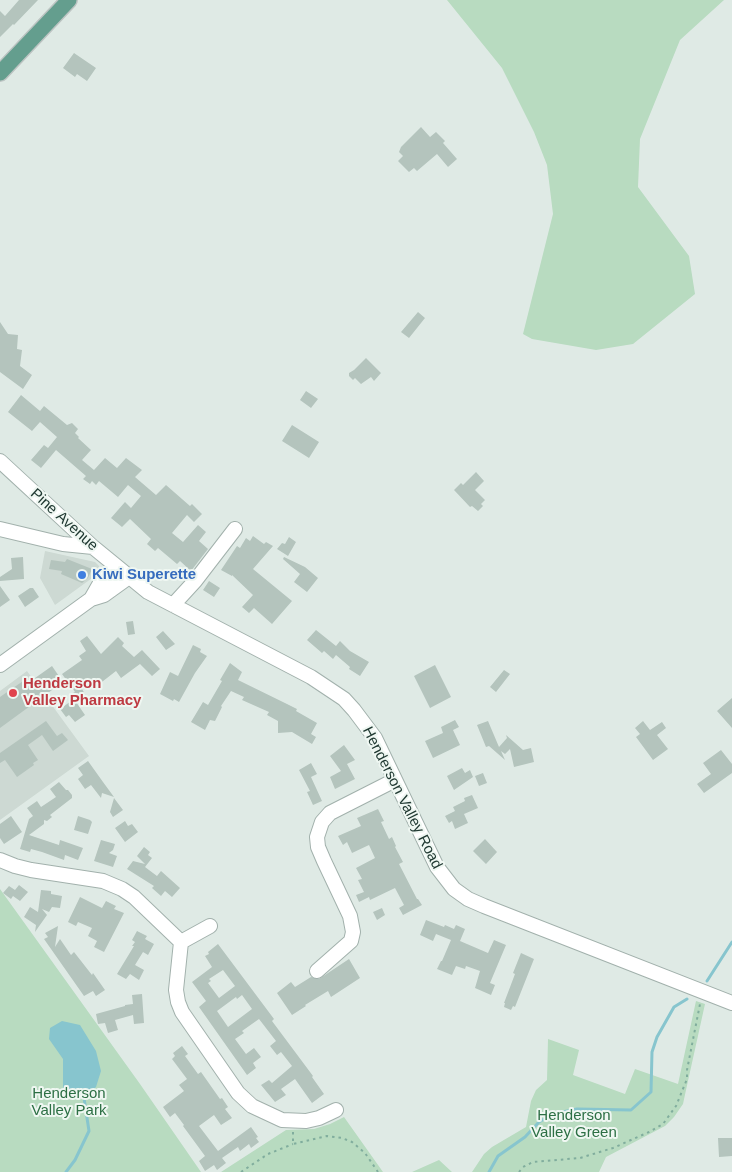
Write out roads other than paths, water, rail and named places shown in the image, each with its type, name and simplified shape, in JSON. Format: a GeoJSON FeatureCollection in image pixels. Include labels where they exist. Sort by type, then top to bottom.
{"type":"FeatureCollection","features":[{"type":"Feature","properties":{"kind":"main road"},"geometry":{"type":"LineString","coordinates":[[0,73],[69,0]]}},
{"type":"Feature","properties":{"kind":"street","name":"Pine Avenue"},"geometry":{"type":"LineString","coordinates":[[0,461],[93,547],[129,577]]}},
{"type":"Feature","properties":{"kind":"street"},"geometry":{"type":"LineString","coordinates":[[20,534],[58,535],[70,526]]}},
{"type":"Feature","properties":{"kind":"street"},"geometry":{"type":"LineString","coordinates":[[0,529],[63,544],[93,547]]}},
{"type":"Feature","properties":{"kind":"street"},"geometry":{"type":"LineString","coordinates":[[173,605],[195,581],[235,529]]}},
{"type":"Feature","properties":{"kind":"street"},"geometry":{"type":"LineString","coordinates":[[91,599],[99,585],[116,566]]}},
{"type":"Feature","properties":{"kind":"street"},"geometry":{"type":"LineString","coordinates":[[0,665],[91,599],[104,595],[129,577]]}},
{"type":"Feature","properties":{"kind":"street","name":"Henderson Valley Road"},"geometry":{"type":"LineString","coordinates":[[129,577],[148,592],[311,677],[344,699],[375,738],[436,867],[454,889],[468,899],[732,1003]]}},
{"type":"Feature","properties":{"kind":"street"},"geometry":{"type":"LineString","coordinates":[[317,971],[351,941],[353,932],[350,916],[318,847],[317,837],[322,822],[330,813],[395,780]]}},
{"type":"Feature","properties":{"kind":"street"},"geometry":{"type":"LineString","coordinates":[[0,860],[15,866],[103,881],[122,889],[147,907],[181,942]]}},
{"type":"Feature","properties":{"kind":"street"},"geometry":{"type":"LineString","coordinates":[[181,942],[210,926]]}},
{"type":"Feature","properties":{"kind":"street"},"geometry":{"type":"LineString","coordinates":[[181,942],[176,990],[178,1002],[182,1012],[238,1093],[252,1106],[282,1120],[306,1121],[336,1110]]}},
{"type":"Feature","properties":{"kind":"water"},"geometry":{"type":"Polygon","coordinates":[[[62,1021],[80,1025],[96,1051],[101,1071],[96,1087],[84,1098],[72,1099],[63,1093],[63,1059],[49,1039],[50,1028],[62,1021]]]}},
{"type":"Feature","properties":{"kind":"waterway"},"geometry":{"type":"LineString","coordinates":[[707,981],[732,942]]}},
{"type":"Feature","properties":{"kind":"waterway"},"geometry":{"type":"LineString","coordinates":[[489,1172],[498,1156],[525,1137],[539,1122],[553,1114],[577,1109],[631,1110],[651,1092],[652,1052],[657,1037],[674,1007],[687,999]]}},
{"type":"Feature","properties":{"kind":"waterway"},"geometry":{"type":"LineString","coordinates":[[66,1172],[75,1160],[89,1131],[84,1098]]}},
{"type":"Feature","properties":{"kind":"place","name":"Kiwi Superette"},"geometry":{"type":"Point","coordinates":[82,575]}},
{"type":"Feature","properties":{"kind":"place","name":"Henderson Valley Pharmacy"},"geometry":{"type":"Point","coordinates":[13,693]}},
{"type":"Feature","properties":{"kind":"park label","name":"Henderson Valley Park"},"geometry":{"type":"Point","coordinates":[69,1102]}},
{"type":"Feature","properties":{"kind":"park label","name":"Henderson Valley Green"},"geometry":{"type":"Point","coordinates":[574,1124]}}]}
